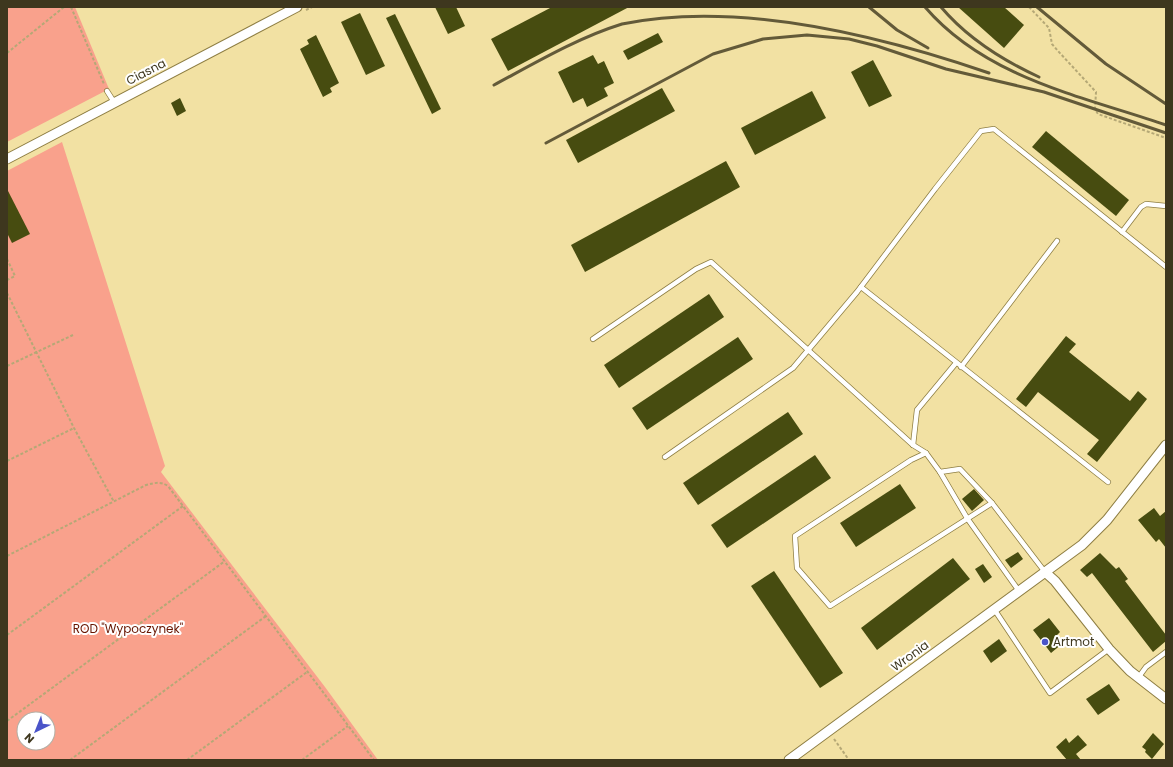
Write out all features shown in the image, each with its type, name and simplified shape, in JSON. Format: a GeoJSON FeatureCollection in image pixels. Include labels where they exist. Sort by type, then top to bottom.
{"type":"FeatureCollection","features":[{"type":"Feature","properties":{"kind":"street","name":"Ciasna"},"geometry":{"type":"LineString","coordinates":[[7,158],[297,7]]}},
{"type":"Feature","properties":{"kind":"street","name":"Wronia"},"geometry":{"type":"LineString","coordinates":[[789,760],[1082,545],[1107,520],[1166,445]]}},
{"type":"Feature","properties":{"kind":"street"},"geometry":{"type":"LineString","coordinates":[[1045,572],[1055,580],[1109,649],[1138,678],[1166,699]]}},
{"type":"Feature","properties":{"kind":"lane"},"geometry":{"type":"LineString","coordinates":[[106,91],[114,102]]}},
{"type":"Feature","properties":{"kind":"lane"},"geometry":{"type":"LineString","coordinates":[[665,457],[793,368],[861,287],[981,130],[994,129],[1166,268]]}},
{"type":"Feature","properties":{"kind":"lane"},"geometry":{"type":"LineString","coordinates":[[1122,232],[1141,207],[1146,204],[1166,206]]}},
{"type":"Feature","properties":{"kind":"lane"},"geometry":{"type":"LineString","coordinates":[[961,367],[1057,241]]}},
{"type":"Feature","properties":{"kind":"lane"},"geometry":{"type":"LineString","coordinates":[[593,339],[696,269],[711,262],[913,445],[926,453],[940,472],[967,518],[1019,591]]}},
{"type":"Feature","properties":{"kind":"lane"},"geometry":{"type":"LineString","coordinates":[[861,287],[1108,482]]}},
{"type":"Feature","properties":{"kind":"lane"},"geometry":{"type":"LineString","coordinates":[[913,445],[917,410],[956,363]]}},
{"type":"Feature","properties":{"kind":"lane"},"geometry":{"type":"LineString","coordinates":[[926,453],[911,460],[795,536],[797,568],[830,606],[992,503]]}},
{"type":"Feature","properties":{"kind":"lane"},"geometry":{"type":"LineString","coordinates":[[940,472],[960,469],[992,503],[1045,572]]}},
{"type":"Feature","properties":{"kind":"lane"},"geometry":{"type":"LineString","coordinates":[[994,609],[1050,693],[1109,649]]}},
{"type":"Feature","properties":{"kind":"lane"},"geometry":{"type":"LineString","coordinates":[[1138,678],[1146,667],[1166,652]]}},
{"type":"Feature","properties":{"kind":"path"},"geometry":{"type":"LineString","coordinates":[[7,53],[64,7]]}},
{"type":"Feature","properties":{"kind":"path"},"geometry":{"type":"LineString","coordinates":[[71,7],[106,91]]}},
{"type":"Feature","properties":{"kind":"path"},"geometry":{"type":"LineString","coordinates":[[1029,7],[1049,28],[1052,44],[1096,92],[1095,109],[1098,114],[1166,138]]}},
{"type":"Feature","properties":{"kind":"path"},"geometry":{"type":"LineString","coordinates":[[7,259],[15,276],[7,280]]}},
{"type":"Feature","properties":{"kind":"path"},"geometry":{"type":"LineString","coordinates":[[7,293],[74,428],[114,502]]}},
{"type":"Feature","properties":{"kind":"path"},"geometry":{"type":"LineString","coordinates":[[7,366],[73,334]]}},
{"type":"Feature","properties":{"kind":"path"},"geometry":{"type":"LineString","coordinates":[[7,461],[74,428]]}},
{"type":"Feature","properties":{"kind":"path"},"geometry":{"type":"LineString","coordinates":[[7,556],[146,485],[158,482],[168,486],[374,760]]}},
{"type":"Feature","properties":{"kind":"path"},"geometry":{"type":"LineString","coordinates":[[7,635],[183,506]]}},
{"type":"Feature","properties":{"kind":"path"},"geometry":{"type":"LineString","coordinates":[[7,721],[225,561]]}},
{"type":"Feature","properties":{"kind":"path"},"geometry":{"type":"LineString","coordinates":[[70,760],[266,616]]}},
{"type":"Feature","properties":{"kind":"path"},"geometry":{"type":"LineString","coordinates":[[187,760],[308,672]]}},
{"type":"Feature","properties":{"kind":"path"},"geometry":{"type":"LineString","coordinates":[[302,760],[348,726]]}},
{"type":"Feature","properties":{"kind":"path"},"geometry":{"type":"LineString","coordinates":[[828,731],[849,760]]}},
{"type":"Feature","properties":{"kind":"green space"},"geometry":{"type":"Polygon","coordinates":[[[7,7],[75,7],[109,89],[7,142],[7,7]]]}},
{"type":"Feature","properties":{"kind":"green space","name":"ROD \"Wypoczynek\""},"geometry":{"type":"Polygon","coordinates":[[[62,142],[165,466],[161,472],[325,687],[378,760],[7,760],[7,171],[62,142]]]}},
{"type":"Feature","properties":{"kind":"building"},"geometry":{"type":"Polygon","coordinates":[[[435,7],[456,7],[465,26],[448,34],[435,7]]]}},
{"type":"Feature","properties":{"kind":"building"},"geometry":{"type":"Polygon","coordinates":[[[552,7],[629,7],[508,71],[491,39],[552,7]]]}},
{"type":"Feature","properties":{"kind":"building"},"geometry":{"type":"Polygon","coordinates":[[[958,7],[1004,7],[1024,25],[1004,48],[958,7]]]}},
{"type":"Feature","properties":{"kind":"building"},"geometry":{"type":"Polygon","coordinates":[[[360,13],[385,66],[366,75],[341,22],[360,13]]]}},
{"type":"Feature","properties":{"kind":"building"},"geometry":{"type":"Polygon","coordinates":[[[395,14],[441,109],[432,114],[386,18],[395,14]]]}},
{"type":"Feature","properties":{"kind":"building"},"geometry":{"type":"Polygon","coordinates":[[[658,33],[663,42],[628,60],[623,51],[658,33]]]}},
{"type":"Feature","properties":{"kind":"building"},"geometry":{"type":"Polygon","coordinates":[[[316,35],[339,83],[330,88],[332,92],[323,97],[300,49],[309,44],[307,40],[316,35]]]}},
{"type":"Feature","properties":{"kind":"building"},"geometry":{"type":"Polygon","coordinates":[[[593,55],[598,64],[604,61],[614,83],[604,88],[608,96],[587,107],[583,98],[573,103],[558,72],[593,55]]]}},
{"type":"Feature","properties":{"kind":"building"},"geometry":{"type":"Polygon","coordinates":[[[873,60],[892,96],[869,107],[851,72],[873,60]]]}},
{"type":"Feature","properties":{"kind":"building"},"geometry":{"type":"Polygon","coordinates":[[[662,88],[675,111],[578,163],[566,140],[662,88]]]}},
{"type":"Feature","properties":{"kind":"building"},"geometry":{"type":"Polygon","coordinates":[[[812,91],[826,118],[755,155],[741,128],[812,91]]]}},
{"type":"Feature","properties":{"kind":"building"},"geometry":{"type":"Polygon","coordinates":[[[180,98],[186,111],[177,116],[171,103],[180,98]]]}},
{"type":"Feature","properties":{"kind":"building"},"geometry":{"type":"Polygon","coordinates":[[[1046,131],[1129,200],[1116,216],[1032,147],[1046,131]]]}},
{"type":"Feature","properties":{"kind":"building"},"geometry":{"type":"Polygon","coordinates":[[[726,161],[740,187],[585,272],[571,245],[726,161]]]}},
{"type":"Feature","properties":{"kind":"building"},"geometry":{"type":"Polygon","coordinates":[[[7,189],[30,234],[12,243],[7,233],[7,189]]]}},
{"type":"Feature","properties":{"kind":"building"},"geometry":{"type":"Polygon","coordinates":[[[709,294],[724,317],[619,388],[604,365],[709,294]]]}},
{"type":"Feature","properties":{"kind":"building"},"geometry":{"type":"Polygon","coordinates":[[[1066,336],[1076,344],[1069,352],[1130,401],[1138,391],[1147,399],[1097,462],[1087,454],[1099,440],[1038,392],[1026,407],[1016,399],[1066,336]]]}},
{"type":"Feature","properties":{"kind":"building"},"geometry":{"type":"Polygon","coordinates":[[[738,337],[753,359],[647,430],[632,408],[738,337]]]}},
{"type":"Feature","properties":{"kind":"building"},"geometry":{"type":"Polygon","coordinates":[[[788,412],[803,434],[698,505],[683,483],[788,412]]]}},
{"type":"Feature","properties":{"kind":"building"},"geometry":{"type":"Polygon","coordinates":[[[815,455],[831,478],[727,548],[711,525],[815,455]]]}},
{"type":"Feature","properties":{"kind":"building"},"geometry":{"type":"Polygon","coordinates":[[[900,484],[916,508],[856,547],[840,523],[900,484]]]}},
{"type":"Feature","properties":{"kind":"building"},"geometry":{"type":"Polygon","coordinates":[[[974,489],[984,500],[972,511],[962,499],[974,489]]]}},
{"type":"Feature","properties":{"kind":"building"},"geometry":{"type":"Polygon","coordinates":[[[1154,508],[1160,516],[1166,511],[1166,548],[1159,539],[1156,542],[1138,520],[1154,508]]]}},
{"type":"Feature","properties":{"kind":"building"},"geometry":{"type":"Polygon","coordinates":[[[1018,552],[1023,559],[1011,568],[1005,560],[1018,552]]]}},
{"type":"Feature","properties":{"kind":"building"},"geometry":{"type":"Polygon","coordinates":[[[1100,553],[1116,569],[1119,567],[1128,579],[1125,581],[1166,635],[1166,641],[1153,652],[1092,573],[1087,577],[1080,570],[1100,553]]]}},
{"type":"Feature","properties":{"kind":"building"},"geometry":{"type":"Polygon","coordinates":[[[953,558],[970,579],[877,650],[861,628],[953,558]]]}},
{"type":"Feature","properties":{"kind":"building"},"geometry":{"type":"Polygon","coordinates":[[[983,564],[992,577],[984,583],[975,569],[983,564]]]}},
{"type":"Feature","properties":{"kind":"building"},"geometry":{"type":"Polygon","coordinates":[[[774,571],[843,673],[820,688],[751,586],[774,571]]]}},
{"type":"Feature","properties":{"kind":"building"},"geometry":{"type":"Polygon","coordinates":[[[1049,618],[1060,632],[1057,635],[1063,643],[1051,653],[1033,630],[1049,618]]]}},
{"type":"Feature","properties":{"kind":"building"},"geometry":{"type":"Polygon","coordinates":[[[999,639],[1007,651],[991,663],[983,651],[999,639]]]}},
{"type":"Feature","properties":{"kind":"building"},"geometry":{"type":"Polygon","coordinates":[[[1109,684],[1120,700],[1098,715],[1086,699],[1109,684]]]}},
{"type":"Feature","properties":{"kind":"building"},"geometry":{"type":"Polygon","coordinates":[[[1153,733],[1164,744],[1152,759],[1142,747],[1153,733]]]}},
{"type":"Feature","properties":{"kind":"building"},"geometry":{"type":"Polygon","coordinates":[[[1078,735],[1087,745],[1076,754],[1081,760],[1067,760],[1056,747],[1066,738],[1069,743],[1078,735]]]}},
{"type":"Feature","properties":{"kind":"railway"},"geometry":{"type":"LineString","coordinates":[[869,7],[897,30],[928,48]]}},
{"type":"Feature","properties":{"kind":"railway"},"geometry":{"type":"LineString","coordinates":[[925,7],[949,31],[976,51],[1006,68],[1036,82],[1068,94],[1166,125]]}},
{"type":"Feature","properties":{"kind":"railway"},"geometry":{"type":"LineString","coordinates":[[941,7],[962,29],[986,48],[1039,77]]}},
{"type":"Feature","properties":{"kind":"railway"},"geometry":{"type":"LineString","coordinates":[[1037,7],[1106,64],[1166,104]]}},
{"type":"Feature","properties":{"kind":"railway"},"geometry":{"type":"LineString","coordinates":[[494,85],[589,36],[622,24],[667,18],[713,16],[760,19],[807,25],[855,34],[946,59],[989,73]]}},
{"type":"Feature","properties":{"kind":"railway"},"geometry":{"type":"LineString","coordinates":[[546,143],[713,54],[763,39],[807,35],[849,39],[877,46],[946,69],[1044,92],[1166,133]]}},
{"type":"Feature","properties":{"kind":"place","name":"Artmot"},"geometry":{"type":"Point","coordinates":[1045,642]}}]}
